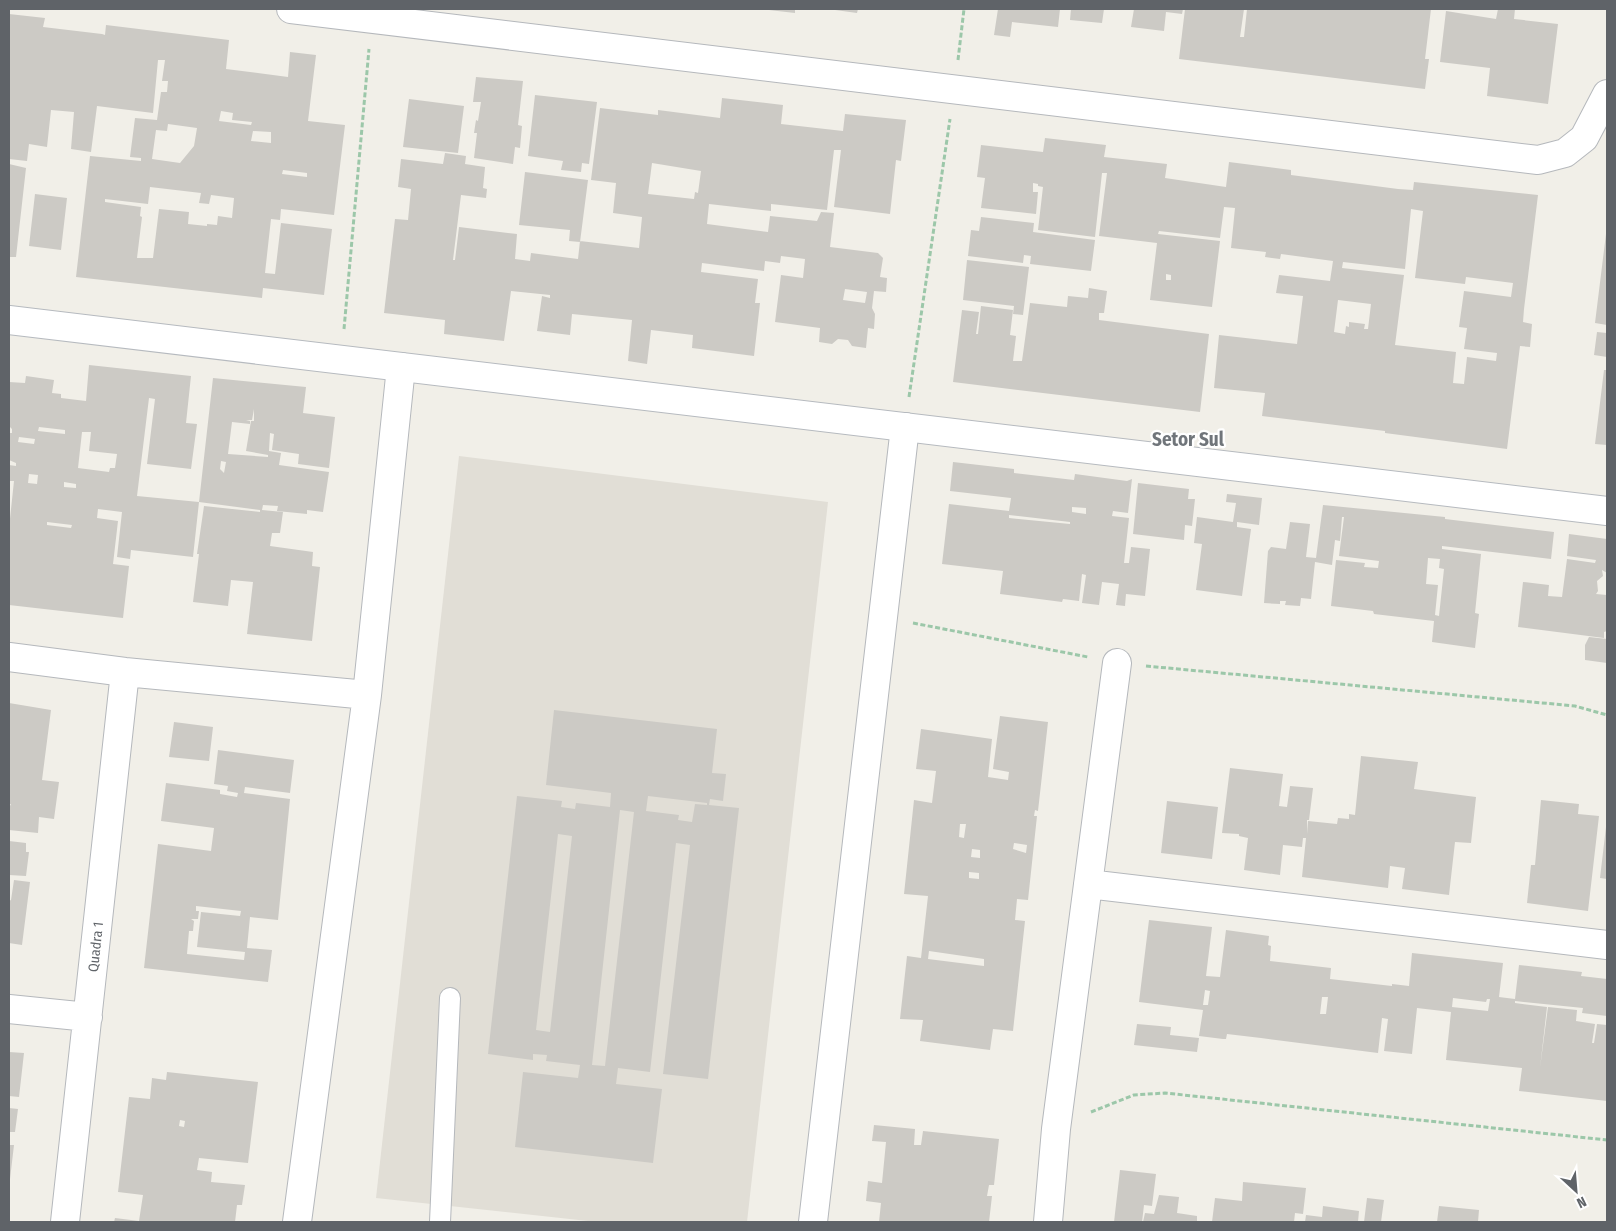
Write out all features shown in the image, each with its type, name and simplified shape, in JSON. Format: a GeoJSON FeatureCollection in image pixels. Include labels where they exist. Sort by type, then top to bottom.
{"type":"FeatureCollection","features":[{"type":"Feature","properties":{"kind":"street"},"geometry":{"type":"LineString","coordinates":[[292,9],[1538,160],[1565,153],[1584,138],[1607,94]]}},
{"type":"Feature","properties":{"kind":"street"},"geometry":{"type":"LineString","coordinates":[[9,320],[1607,511]]}},
{"type":"Feature","properties":{"kind":"street"},"geometry":{"type":"LineString","coordinates":[[297,1222],[367,695],[401,367]]}},
{"type":"Feature","properties":{"kind":"street"},"geometry":{"type":"LineString","coordinates":[[813,1222],[905,427]]}},
{"type":"Feature","properties":{"kind":"street"},"geometry":{"type":"LineString","coordinates":[[9,658],[126,672],[367,695]]}},
{"type":"Feature","properties":{"kind":"street"},"geometry":{"type":"LineString","coordinates":[[1048,1222],[1056,1129],[1117,663]]}},
{"type":"Feature","properties":{"kind":"street","name":"Quadra 1"},"geometry":{"type":"LineString","coordinates":[[65,1222],[126,672]]}},
{"type":"Feature","properties":{"kind":"street"},"geometry":{"type":"LineString","coordinates":[[1088,884],[1607,945]]}},
{"type":"Feature","properties":{"kind":"street"},"geometry":{"type":"LineString","coordinates":[[9,1008],[88,1017]]}},
{"type":"Feature","properties":{"kind":"lane"},"geometry":{"type":"LineString","coordinates":[[440,1222],[450,998]]}},
{"type":"Feature","properties":{"kind":"path"},"geometry":{"type":"LineString","coordinates":[[905,427],[964,9]]}},
{"type":"Feature","properties":{"kind":"path"},"geometry":{"type":"LineString","coordinates":[[341,359],[371,18]]}},
{"type":"Feature","properties":{"kind":"path"},"geometry":{"type":"LineString","coordinates":[[883,617],[1117,663],[1575,706],[1607,715]]}},
{"type":"Feature","properties":{"kind":"path"},"geometry":{"type":"LineString","coordinates":[[1056,1129],[1106,1104],[1134,1095],[1165,1093],[1607,1140]]}},
{"type":"Feature","properties":{"kind":"shaded area"},"geometry":{"type":"Polygon","coordinates":[[[459,456],[828,502],[747,1222],[597,1222],[376,1198],[459,456]]]}},
{"type":"Feature","properties":{"kind":"building"},"geometry":{"type":"Polygon","coordinates":[[[795,9],[795,13],[769,10],[795,9]]]}},
{"type":"Feature","properties":{"kind":"building"},"geometry":{"type":"Polygon","coordinates":[[[828,9],[858,9],[857,13],[828,9]]]}},
{"type":"Feature","properties":{"kind":"building"},"geometry":{"type":"Polygon","coordinates":[[[998,9],[1060,9],[1058,27],[1012,22],[1010,37],[994,35],[998,9]]]}},
{"type":"Feature","properties":{"kind":"building"},"geometry":{"type":"Polygon","coordinates":[[[1071,9],[1104,9],[1102,23],[1070,20],[1071,9]]]}},
{"type":"Feature","properties":{"kind":"building"},"geometry":{"type":"Polygon","coordinates":[[[1134,9],[1183,9],[1182,14],[1166,12],[1164,31],[1131,27],[1134,9]]]}},
{"type":"Feature","properties":{"kind":"building"},"geometry":{"type":"Polygon","coordinates":[[[1185,9],[1244,9],[1240,37],[1244,37],[1247,9],[1431,9],[1425,59],[1429,59],[1425,89],[1179,59],[1185,9]]]}},
{"type":"Feature","properties":{"kind":"building"},"geometry":{"type":"Polygon","coordinates":[[[1498,9],[1515,9],[1514,19],[1558,24],[1548,104],[1487,96],[1490,68],[1440,62],[1446,11],[1496,19],[1498,9]]]}},
{"type":"Feature","properties":{"kind":"building"},"geometry":{"type":"Polygon","coordinates":[[[9,14],[45,18],[43,27],[105,35],[106,25],[229,40],[226,69],[288,77],[290,52],[316,55],[308,121],[345,125],[334,215],[281,209],[280,220],[271,219],[265,273],[275,274],[281,223],[332,229],[324,295],[263,288],[262,298],[76,277],[90,156],[141,161],[141,158],[130,157],[135,118],[157,120],[161,92],[167,92],[168,81],[162,81],[165,60],[158,60],[153,113],[97,106],[91,152],[71,149],[74,112],[51,110],[47,147],[29,144],[27,161],[9,159],[9,14]],[[221,111],[219,121],[251,125],[252,122],[232,120],[233,113],[221,111]],[[168,124],[167,131],[156,130],[152,159],[180,163],[194,146],[197,128],[168,124]],[[253,131],[251,141],[271,143],[271,132],[253,131]],[[283,170],[282,174],[307,177],[307,173],[283,170]],[[150,187],[148,204],[105,199],[105,202],[141,207],[140,216],[142,217],[137,258],[153,258],[159,209],[189,212],[188,224],[217,225],[218,216],[232,218],[234,198],[211,195],[209,204],[199,203],[201,193],[150,187]]]}},
{"type":"Feature","properties":{"kind":"building"},"geometry":{"type":"Polygon","coordinates":[[[476,77],[523,81],[518,125],[522,126],[520,148],[515,147],[513,164],[474,158],[477,133],[474,133],[481,102],[473,102],[476,77]]]}},
{"type":"Feature","properties":{"kind":"building"},"geometry":{"type":"Polygon","coordinates":[[[535,95],[597,102],[589,164],[582,163],[581,172],[561,170],[563,161],[528,156],[535,95]]]}},
{"type":"Feature","properties":{"kind":"building"},"geometry":{"type":"Polygon","coordinates":[[[722,98],[783,105],[781,124],[843,131],[845,114],[906,120],[901,161],[896,160],[890,214],[834,207],[841,150],[834,150],[827,210],[771,204],[771,211],[709,204],[707,224],[768,232],[770,216],[817,221],[821,212],[834,213],[830,247],[878,253],[883,258],[880,277],[887,278],[886,292],[874,291],[872,308],[875,314],[874,329],[868,328],[866,348],[852,346],[848,340],[838,339],[832,344],[819,342],[820,328],[775,322],[781,275],[803,278],[805,259],[781,256],[780,263],[765,261],[764,271],[702,263],[701,272],[758,279],[755,303],[760,303],[754,356],[692,348],[693,335],[651,330],[647,364],[628,361],[632,320],[572,314],[570,335],[537,331],[542,296],[550,298],[550,295],[511,291],[504,341],[444,334],[445,320],[384,313],[395,219],[408,220],[411,189],[398,187],[401,159],[443,164],[445,153],[466,156],[465,164],[485,167],[483,188],[487,189],[486,198],[461,195],[453,260],[455,260],[459,227],[517,234],[515,259],[530,261],[531,253],[578,259],[580,241],[639,248],[642,217],[613,213],[616,183],[591,180],[600,108],[658,115],[658,110],[720,118],[722,98]],[[652,163],[648,194],[694,199],[695,192],[698,193],[701,171],[652,163]],[[845,289],[843,300],[865,303],[867,292],[845,289]]]}},
{"type":"Feature","properties":{"kind":"building"},"geometry":{"type":"Polygon","coordinates":[[[409,99],[464,106],[458,153],[403,147],[409,99]]]}},
{"type":"Feature","properties":{"kind":"building"},"geometry":{"type":"Polygon","coordinates":[[[1045,138],[1106,145],[1104,157],[1167,164],[1165,178],[1226,187],[1229,162],[1291,170],[1291,175],[1398,189],[1413,190],[1414,182],[1538,195],[1523,322],[1532,324],[1530,347],[1520,346],[1507,449],[1385,433],[1385,431],[1262,416],[1265,393],[1214,388],[1219,335],[1297,344],[1303,296],[1276,293],[1279,275],[1330,281],[1333,261],[1281,254],[1280,259],[1265,257],[1266,252],[1231,248],[1235,208],[1224,207],[1220,238],[1159,231],[1158,234],[1220,241],[1212,307],[1150,300],[1157,243],[1099,236],[1107,173],[1102,173],[1095,237],[1038,230],[1043,187],[1038,186],[1038,184],[1033,183],[1033,192],[1038,192],[1036,214],[981,208],[985,178],[977,177],[981,145],[1043,152],[1045,138]],[[1411,209],[1405,269],[1343,262],[1342,268],[1404,275],[1395,345],[1456,352],[1453,383],[1464,384],[1467,357],[1496,361],[1497,353],[1464,349],[1467,328],[1459,327],[1464,291],[1511,297],[1513,283],[1466,277],[1465,284],[1415,278],[1423,211],[1411,209]],[[1166,274],[1166,280],[1171,280],[1171,275],[1166,274]],[[1338,300],[1334,332],[1345,334],[1346,326],[1349,327],[1349,322],[1365,324],[1364,329],[1368,329],[1371,304],[1338,300]]]}},
{"type":"Feature","properties":{"kind":"building"},"geometry":{"type":"Polygon","coordinates":[[[9,164],[26,168],[16,257],[9,257],[9,164]]]}},
{"type":"Feature","properties":{"kind":"building"},"geometry":{"type":"Polygon","coordinates":[[[525,172],[588,180],[580,242],[569,241],[570,230],[519,225],[525,172]]]}},
{"type":"Feature","properties":{"kind":"building"},"geometry":{"type":"Polygon","coordinates":[[[35,194],[67,198],[61,250],[29,246],[35,194]]]}},
{"type":"Feature","properties":{"kind":"building"},"geometry":{"type":"Polygon","coordinates":[[[981,217],[1034,223],[1033,232],[1095,240],[1091,271],[1030,264],[1031,256],[1024,255],[1023,263],[968,256],[971,230],[979,231],[981,217]]]}},
{"type":"Feature","properties":{"kind":"building"},"geometry":{"type":"Polygon","coordinates":[[[1607,234],[1607,325],[1595,323],[1607,234]]]}},
{"type":"Feature","properties":{"kind":"building"},"geometry":{"type":"Polygon","coordinates":[[[967,260],[1029,267],[1023,315],[1013,314],[1014,306],[963,300],[967,260]]]}},
{"type":"Feature","properties":{"kind":"building"},"geometry":{"type":"Polygon","coordinates":[[[1089,288],[1107,291],[1104,313],[1099,313],[1099,320],[1209,334],[1200,412],[953,382],[962,310],[979,312],[976,334],[978,334],[981,306],[1013,310],[1010,335],[1016,336],[1013,361],[1022,361],[1030,303],[1067,307],[1068,296],[1088,298],[1089,288]]]}},
{"type":"Feature","properties":{"kind":"building"},"geometry":{"type":"Polygon","coordinates":[[[1597,332],[1607,333],[1607,357],[1594,355],[1597,332]]]}},
{"type":"Feature","properties":{"kind":"building"},"geometry":{"type":"Polygon","coordinates":[[[89,365],[191,376],[186,423],[197,424],[191,469],[147,464],[155,399],[149,398],[137,496],[199,502],[193,557],[131,550],[130,559],[117,557],[122,512],[98,509],[97,518],[118,521],[113,564],[129,566],[123,618],[9,605],[9,528],[14,481],[9,481],[9,465],[16,466],[16,463],[9,460],[9,433],[12,433],[12,429],[9,426],[9,382],[25,383],[26,376],[54,380],[52,393],[61,394],[61,398],[86,401],[89,365]],[[39,427],[38,431],[65,434],[65,430],[39,427]],[[82,432],[78,468],[109,472],[110,468],[115,468],[117,454],[89,451],[91,432],[82,432]],[[19,437],[18,442],[34,444],[35,439],[19,437]],[[29,474],[28,483],[37,484],[38,475],[29,474]],[[64,482],[64,487],[76,488],[76,484],[64,482]],[[47,522],[47,525],[71,528],[72,525],[47,522]]]}},
{"type":"Feature","properties":{"kind":"building"},"geometry":{"type":"Polygon","coordinates":[[[1604,370],[1607,370],[1607,445],[1595,444],[1604,370]]]}},
{"type":"Feature","properties":{"kind":"building"},"geometry":{"type":"Polygon","coordinates":[[[213,378],[306,387],[303,413],[335,417],[329,468],[298,464],[299,454],[272,450],[274,434],[270,433],[269,451],[281,453],[279,465],[329,472],[323,512],[307,510],[307,514],[277,511],[278,506],[263,505],[262,510],[283,512],[280,533],[272,533],[270,546],[313,552],[312,566],[320,567],[312,641],[247,634],[253,582],[231,580],[228,606],[193,602],[204,506],[260,512],[260,510],[199,502],[213,378]],[[254,409],[252,420],[246,420],[250,421],[250,424],[232,422],[228,454],[268,457],[268,455],[246,451],[251,421],[254,421],[254,409]],[[221,461],[220,469],[224,473],[226,462],[221,461]]]}},
{"type":"Feature","properties":{"kind":"building"},"geometry":{"type":"Polygon","coordinates":[[[953,462],[1014,469],[1014,473],[1074,480],[1075,474],[1127,481],[1132,479],[1128,513],[1113,511],[1112,516],[1129,518],[1124,563],[1129,563],[1131,547],[1150,549],[1145,596],[1126,594],[1125,606],[1116,605],[1119,584],[1102,582],[1099,605],[1082,603],[1086,575],[1082,574],[1079,601],[1063,599],[1062,602],[1000,594],[1003,571],[942,564],[949,504],[1009,511],[1011,498],[950,491],[953,462]],[[1072,507],[1072,512],[1086,514],[1086,508],[1072,507]],[[1009,515],[1009,518],[1070,524],[1070,522],[1009,515]]]}},
{"type":"Feature","properties":{"kind":"building"},"geometry":{"type":"Polygon","coordinates":[[[1138,483],[1189,489],[1188,499],[1195,499],[1192,526],[1185,525],[1184,540],[1133,534],[1138,483]]]}},
{"type":"Feature","properties":{"kind":"building"},"geometry":{"type":"Polygon","coordinates":[[[1227,494],[1262,498],[1259,525],[1237,522],[1237,527],[1251,529],[1242,596],[1196,590],[1202,544],[1194,543],[1197,517],[1233,522],[1236,503],[1226,502],[1227,494]]]}},
{"type":"Feature","properties":{"kind":"building"},"geometry":{"type":"Polygon","coordinates":[[[1323,505],[1445,517],[1445,519],[1554,532],[1551,559],[1442,546],[1442,549],[1481,554],[1475,613],[1479,614],[1475,648],[1432,642],[1434,621],[1374,614],[1373,611],[1331,606],[1336,560],[1365,563],[1364,567],[1378,568],[1379,561],[1339,556],[1344,517],[1342,517],[1340,541],[1335,540],[1332,565],[1315,562],[1311,599],[1301,598],[1300,606],[1285,605],[1286,601],[1280,601],[1280,604],[1264,603],[1268,551],[1271,547],[1286,549],[1290,522],[1310,524],[1306,557],[1316,558],[1323,505]],[[1428,558],[1426,584],[1438,585],[1435,615],[1439,616],[1444,569],[1439,568],[1440,559],[1428,558]]]}},
{"type":"Feature","properties":{"kind":"building"},"geometry":{"type":"Polygon","coordinates":[[[1569,534],[1607,539],[1607,573],[1602,570],[1603,576],[1597,581],[1598,591],[1596,594],[1607,595],[1607,631],[1604,632],[1604,638],[1518,627],[1523,582],[1549,585],[1548,596],[1562,597],[1567,559],[1595,563],[1596,560],[1567,556],[1569,534]]]}},
{"type":"Feature","properties":{"kind":"building"},"geometry":{"type":"Polygon","coordinates":[[[1589,637],[1607,639],[1607,663],[1585,660],[1585,645],[1589,637]]]}},
{"type":"Feature","properties":{"kind":"building"},"geometry":{"type":"Polygon","coordinates":[[[9,703],[51,710],[42,780],[59,782],[54,819],[39,817],[38,833],[9,830],[9,808],[11,804],[9,804],[9,703]]]}},
{"type":"Feature","properties":{"kind":"building"},"geometry":{"type":"Polygon","coordinates":[[[554,710],[717,729],[712,773],[726,774],[723,801],[710,799],[709,805],[739,808],[708,1079],[663,1074],[690,845],[676,843],[650,1072],[618,1068],[616,1084],[662,1089],[653,1163],[515,1147],[523,1072],[578,1078],[580,1065],[546,1061],[547,1055],[533,1054],[533,1060],[488,1054],[517,796],[562,801],[561,807],[575,809],[576,803],[610,807],[611,793],[546,785],[554,710]],[[648,796],[646,811],[679,815],[678,820],[692,822],[695,804],[707,805],[707,803],[648,796]],[[620,810],[592,1065],[605,1066],[634,812],[620,810]],[[558,834],[536,1030],[550,1032],[572,836],[558,834]]]}},
{"type":"Feature","properties":{"kind":"building"},"geometry":{"type":"Polygon","coordinates":[[[1000,716],[1048,722],[1038,811],[1035,810],[1034,816],[1037,816],[1028,900],[1017,899],[1015,920],[1025,921],[1013,1031],[993,1029],[990,1050],[920,1041],[923,1020],[900,1019],[907,956],[921,958],[928,896],[904,894],[914,800],[932,803],[936,771],[916,769],[921,729],[992,739],[988,777],[1008,780],[1009,772],[993,769],[1000,716]],[[960,824],[959,837],[964,838],[966,824],[960,824]],[[1014,843],[1013,849],[1026,853],[1027,845],[1014,843]],[[972,849],[971,857],[980,858],[980,850],[972,849]],[[969,872],[969,878],[979,879],[979,873],[969,872]],[[929,951],[928,959],[984,966],[984,959],[929,951]]]}},
{"type":"Feature","properties":{"kind":"building"},"geometry":{"type":"Polygon","coordinates":[[[174,722],[213,727],[209,761],[169,757],[174,722]]]}},
{"type":"Feature","properties":{"kind":"building"},"geometry":{"type":"Polygon","coordinates":[[[218,750],[294,760],[290,793],[245,787],[244,793],[290,799],[278,920],[250,917],[247,948],[272,950],[268,982],[144,968],[158,844],[211,851],[214,828],[161,821],[166,783],[220,790],[220,794],[237,797],[238,793],[227,791],[228,786],[214,784],[218,750]],[[196,906],[196,911],[199,911],[198,919],[191,919],[194,921],[193,931],[189,931],[187,954],[244,960],[245,952],[197,947],[201,912],[240,916],[241,911],[196,906]]]}},
{"type":"Feature","properties":{"kind":"building"},"geometry":{"type":"Polygon","coordinates":[[[1361,756],[1418,762],[1414,789],[1476,797],[1471,843],[1455,842],[1449,895],[1402,889],[1405,868],[1390,866],[1388,888],[1302,877],[1306,838],[1303,838],[1302,847],[1283,845],[1280,875],[1244,870],[1248,838],[1239,836],[1239,834],[1222,833],[1230,768],[1283,774],[1279,806],[1287,807],[1290,786],[1313,788],[1309,820],[1307,820],[1307,834],[1308,821],[1337,824],[1338,818],[1349,819],[1349,814],[1355,815],[1361,756]]]}},
{"type":"Feature","properties":{"kind":"building"},"geometry":{"type":"Polygon","coordinates":[[[1541,800],[1579,804],[1578,814],[1599,816],[1588,911],[1527,903],[1531,865],[1535,865],[1541,800]]]}},
{"type":"Feature","properties":{"kind":"building"},"geometry":{"type":"Polygon","coordinates":[[[1167,801],[1218,807],[1212,859],[1161,853],[1167,801]]]}},
{"type":"Feature","properties":{"kind":"building"},"geometry":{"type":"Polygon","coordinates":[[[1607,827],[1607,879],[1600,878],[1607,827]]]}},
{"type":"Feature","properties":{"kind":"building"},"geometry":{"type":"Polygon","coordinates":[[[9,841],[26,843],[26,852],[29,852],[26,876],[9,875],[9,841]]]}},
{"type":"Feature","properties":{"kind":"building"},"geometry":{"type":"Polygon","coordinates":[[[14,880],[30,882],[22,945],[9,943],[9,901],[11,900],[14,880]]]}},
{"type":"Feature","properties":{"kind":"building"},"geometry":{"type":"Polygon","coordinates":[[[1149,920],[1212,927],[1206,976],[1220,977],[1226,930],[1269,936],[1268,945],[1271,946],[1270,961],[1331,968],[1330,979],[1392,986],[1392,984],[1409,986],[1412,953],[1503,963],[1499,997],[1515,999],[1519,965],[1582,972],[1581,976],[1607,979],[1607,1016],[1582,1013],[1583,1008],[1515,1001],[1515,1003],[1547,1007],[1540,1068],[1548,1007],[1577,1010],[1576,1021],[1595,1024],[1592,1043],[1594,1043],[1597,1024],[1607,1025],[1607,1101],[1519,1091],[1522,1068],[1446,1060],[1451,1012],[1417,1008],[1412,1054],[1384,1051],[1388,1019],[1382,1018],[1378,1053],[1227,1034],[1226,1039],[1199,1036],[1203,1010],[1139,1002],[1149,920]],[[1205,990],[1203,1005],[1208,1005],[1210,991],[1205,990]],[[1322,997],[1320,1014],[1326,1014],[1328,997],[1322,997]],[[1453,998],[1452,1007],[1488,1011],[1490,999],[1487,999],[1486,1002],[1453,998]]]}},
{"type":"Feature","properties":{"kind":"building"},"geometry":{"type":"Polygon","coordinates":[[[1137,1024],[1171,1027],[1170,1035],[1199,1038],[1197,1052],[1134,1045],[1137,1024]]]}},
{"type":"Feature","properties":{"kind":"building"},"geometry":{"type":"Polygon","coordinates":[[[9,1052],[24,1053],[19,1097],[9,1096],[9,1052]]]}},
{"type":"Feature","properties":{"kind":"building"},"geometry":{"type":"Polygon","coordinates":[[[167,1072],[258,1082],[248,1163],[199,1158],[197,1170],[212,1172],[211,1182],[245,1185],[242,1205],[237,1205],[235,1222],[114,1222],[115,1218],[139,1221],[143,1195],[118,1192],[129,1097],[150,1099],[152,1078],[166,1080],[167,1072]],[[180,1120],[179,1126],[184,1127],[185,1121],[180,1120]]]}},
{"type":"Feature","properties":{"kind":"building"},"geometry":{"type":"Polygon","coordinates":[[[9,1108],[18,1109],[15,1132],[9,1132],[9,1108]]]}},
{"type":"Feature","properties":{"kind":"building"},"geometry":{"type":"Polygon","coordinates":[[[874,1125],[915,1129],[914,1145],[921,1145],[923,1131],[999,1139],[994,1185],[989,1185],[987,1196],[992,1196],[989,1222],[879,1222],[881,1203],[866,1201],[868,1181],[882,1183],[886,1142],[872,1141],[874,1125]]]}},
{"type":"Feature","properties":{"kind":"building"},"geometry":{"type":"Polygon","coordinates":[[[9,1145],[14,1145],[10,1179],[9,1179],[9,1145]]]}},
{"type":"Feature","properties":{"kind":"building"},"geometry":{"type":"Polygon","coordinates":[[[1120,1170],[1156,1174],[1152,1206],[1144,1205],[1142,1222],[1114,1222],[1120,1170]]]}},
{"type":"Feature","properties":{"kind":"building"},"geometry":{"type":"Polygon","coordinates":[[[1243,1182],[1306,1188],[1303,1214],[1295,1213],[1294,1222],[1212,1222],[1215,1198],[1242,1201],[1243,1182]]]}},
{"type":"Feature","properties":{"kind":"building"},"geometry":{"type":"Polygon","coordinates":[[[1159,1195],[1179,1197],[1177,1213],[1197,1216],[1197,1222],[1143,1222],[1145,1213],[1154,1214],[1159,1195]]]}},
{"type":"Feature","properties":{"kind":"building"},"geometry":{"type":"Polygon","coordinates":[[[1367,1198],[1384,1200],[1381,1222],[1364,1222],[1367,1198]]]}},
{"type":"Feature","properties":{"kind":"building"},"geometry":{"type":"Polygon","coordinates":[[[1323,1206],[1359,1211],[1358,1222],[1305,1222],[1306,1215],[1322,1217],[1323,1206]]]}},
{"type":"Feature","properties":{"kind":"building"},"geometry":{"type":"Polygon","coordinates":[[[1439,1206],[1479,1210],[1478,1222],[1437,1222],[1439,1206]]]}},
{"type":"Feature","properties":{"kind":"district","name":"Setor Sul"},"geometry":{"type":"Point","coordinates":[1188,439]}}]}
